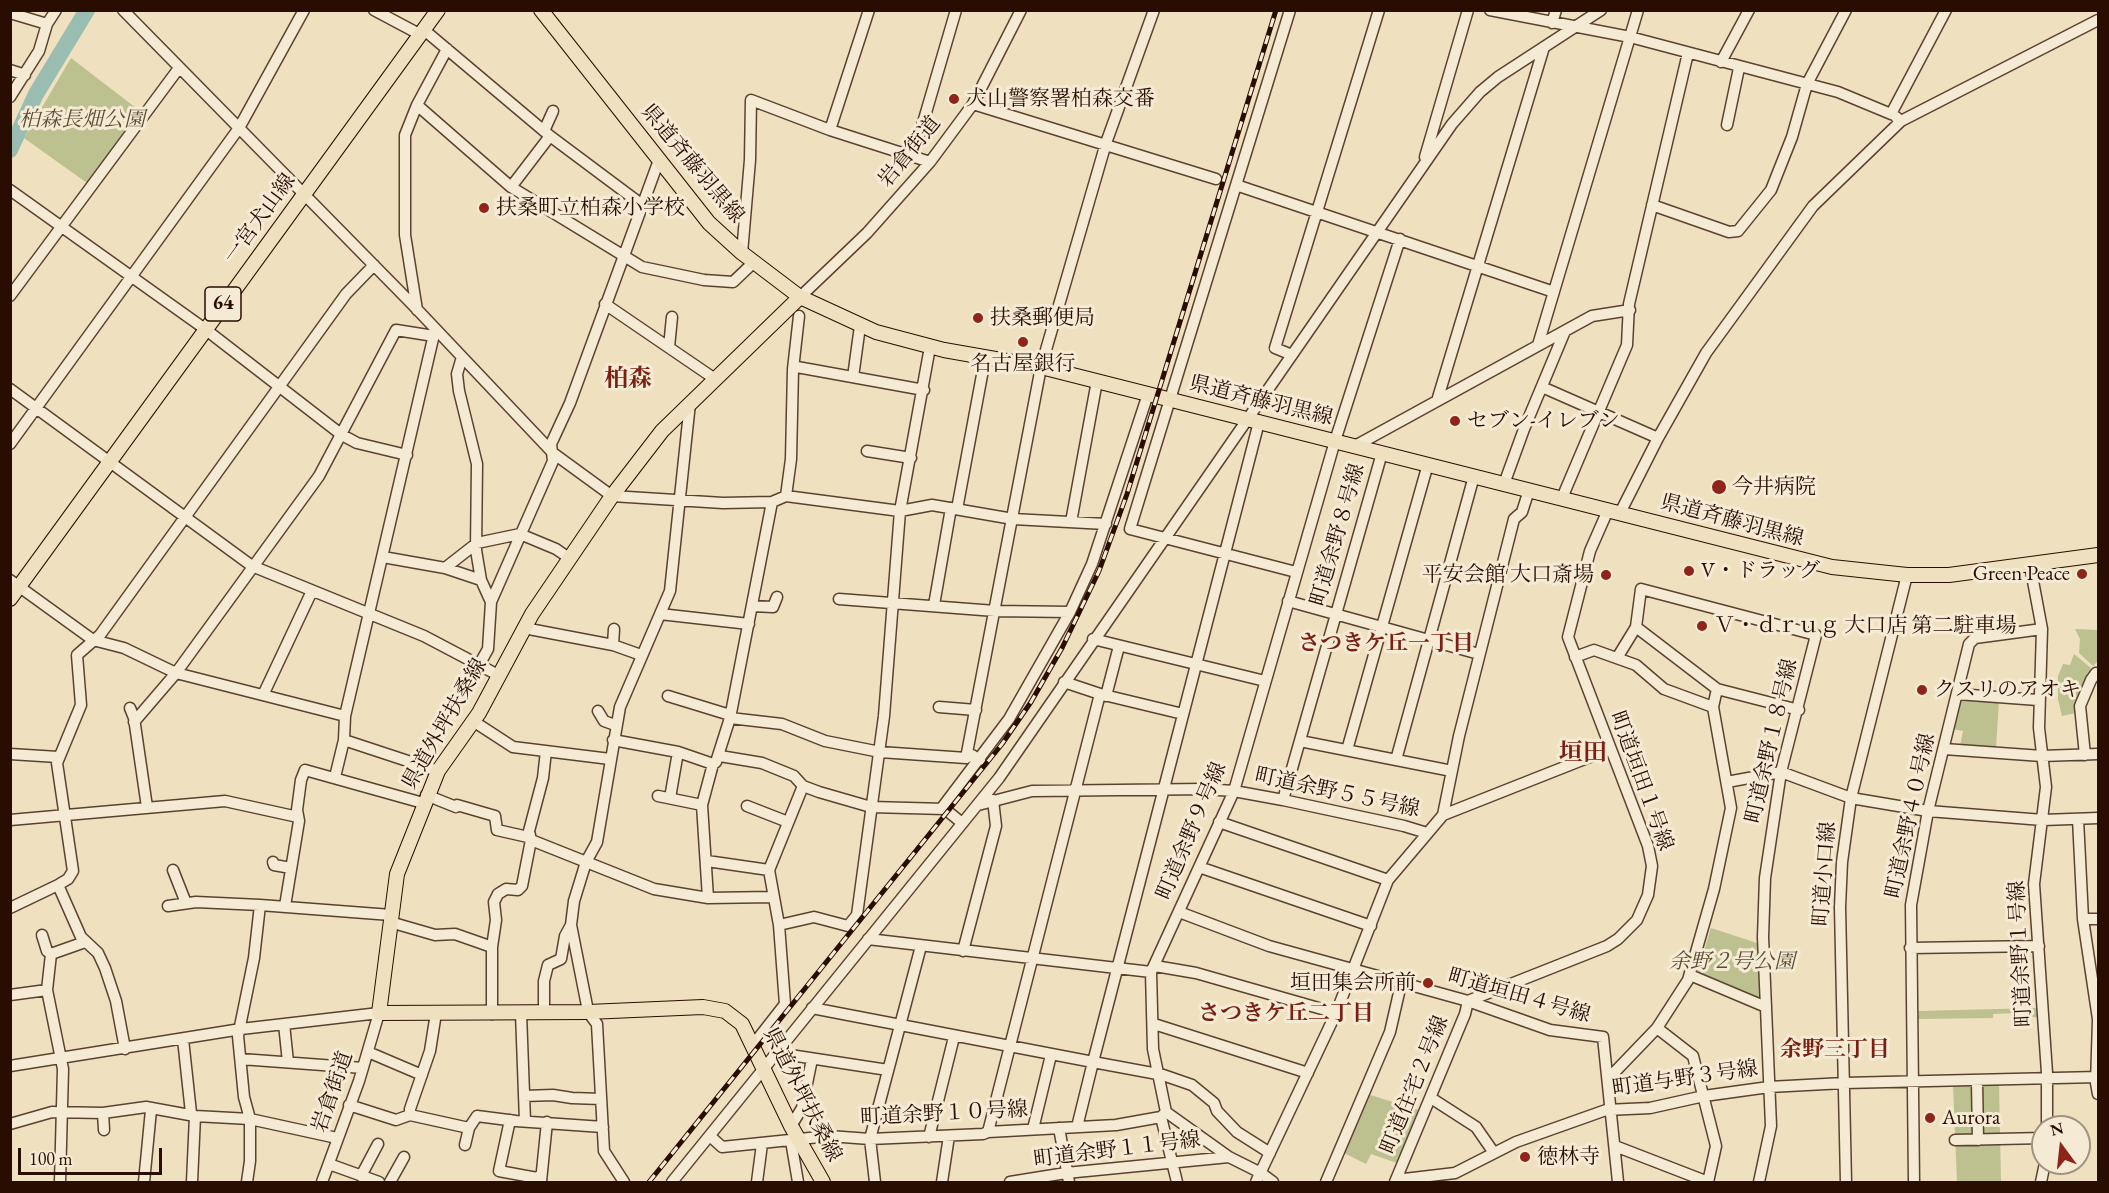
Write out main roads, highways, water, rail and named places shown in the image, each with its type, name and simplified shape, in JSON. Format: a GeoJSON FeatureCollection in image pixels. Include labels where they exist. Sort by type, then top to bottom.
{"type":"FeatureCollection","features":[{"type":"Feature","properties":{"kind":"main road","name":"一宮犬山線"},"geometry":{"type":"LineString","coordinates":[[10,599],[15,583],[111,461],[438,10]]}},
{"type":"Feature","properties":{"kind":"main road","name":"県道斉藤羽黒線"},"geometry":{"type":"LineString","coordinates":[[541,10],[709,223],[741,254],[800,297],[860,326],[930,347],[985,359],[1041,367],[1810,563],[1907,575],[1971,573],[2098,555]]}},
{"type":"Feature","properties":{"kind":"main road","name":"県道外坪扶桑線"},"geometry":{"type":"LineString","coordinates":[[800,297],[662,431],[612,496],[524,628],[473,722],[438,771],[397,874],[379,1013],[492,1014],[718,1008],[737,1018],[753,1045],[791,1126],[795,1141],[823,1182]]}},
{"type":"Feature","properties":{"kind":"waterway"},"geometry":{"type":"LineString","coordinates":[[10,150],[36,94],[87,10]]}},
{"type":"Feature","properties":{"kind":"railway"},"geometry":{"type":"LineString","coordinates":[[649,1182],[1002,744],[1031,702],[1062,648],[1099,571],[1127,494],[1276,10]]}},
{"type":"Feature","properties":{"kind":"place","name":"犬山警察署柏森交番"},"geometry":{"type":"Point","coordinates":[954,99]}},
{"type":"Feature","properties":{"kind":"place","name":"扶桑町立柏森小学校"},"geometry":{"type":"Point","coordinates":[484,208]}},
{"type":"Feature","properties":{"kind":"place","name":"扶桑郵便局"},"geometry":{"type":"Point","coordinates":[978,318]}},
{"type":"Feature","properties":{"kind":"place","name":"名古屋銀行"},"geometry":{"type":"Point","coordinates":[1023,342]}},
{"type":"Feature","properties":{"kind":"place","name":"セブン-イレブン"},"geometry":{"type":"Point","coordinates":[1455,421]}},
{"type":"Feature","properties":{"kind":"place","name":"今井病院"},"geometry":{"type":"Point","coordinates":[1719,487]}},
{"type":"Feature","properties":{"kind":"place","name":"V・ドラッグ"},"geometry":{"type":"Point","coordinates":[1689,571]}},
{"type":"Feature","properties":{"kind":"place","name":"Green Peace"},"geometry":{"type":"Point","coordinates":[2082,574]}},
{"type":"Feature","properties":{"kind":"place","name":"平安会館 大口斎場"},"geometry":{"type":"Point","coordinates":[1606,575]}},
{"type":"Feature","properties":{"kind":"place","name":"Ｖ・ｄｒｕｇ 大口店 第二駐車場"},"geometry":{"type":"Point","coordinates":[1702,626]}},
{"type":"Feature","properties":{"kind":"place","name":"クスリのアオキ"},"geometry":{"type":"Point","coordinates":[1922,690]}},
{"type":"Feature","properties":{"kind":"place","name":"垣田集会所前"},"geometry":{"type":"Point","coordinates":[1428,983]}},
{"type":"Feature","properties":{"kind":"place","name":"Aurora"},"geometry":{"type":"Point","coordinates":[1930,1118]}},
{"type":"Feature","properties":{"kind":"place","name":"徳林寺"},"geometry":{"type":"Point","coordinates":[1525,1157]}},
{"type":"Feature","properties":{"kind":"district","name":"柏森"},"geometry":{"type":"Point","coordinates":[628,379]}},
{"type":"Feature","properties":{"kind":"district","name":"さつきケ丘一丁目"},"geometry":{"type":"Point","coordinates":[1386,644]}},
{"type":"Feature","properties":{"kind":"district","name":"垣田"},"geometry":{"type":"Point","coordinates":[1583,753]}},
{"type":"Feature","properties":{"kind":"district","name":"さつきケ丘二丁目"},"geometry":{"type":"Point","coordinates":[1286,1014]}},
{"type":"Feature","properties":{"kind":"district","name":"余野三丁目"},"geometry":{"type":"Point","coordinates":[1835,1050]}},
{"type":"Feature","properties":{"kind":"park label","name":"柏森長畑公園"},"geometry":{"type":"Point","coordinates":[82,120]}},
{"type":"Feature","properties":{"kind":"park label","name":"余野２号公園"},"geometry":{"type":"Point","coordinates":[1732,962]}}]}
